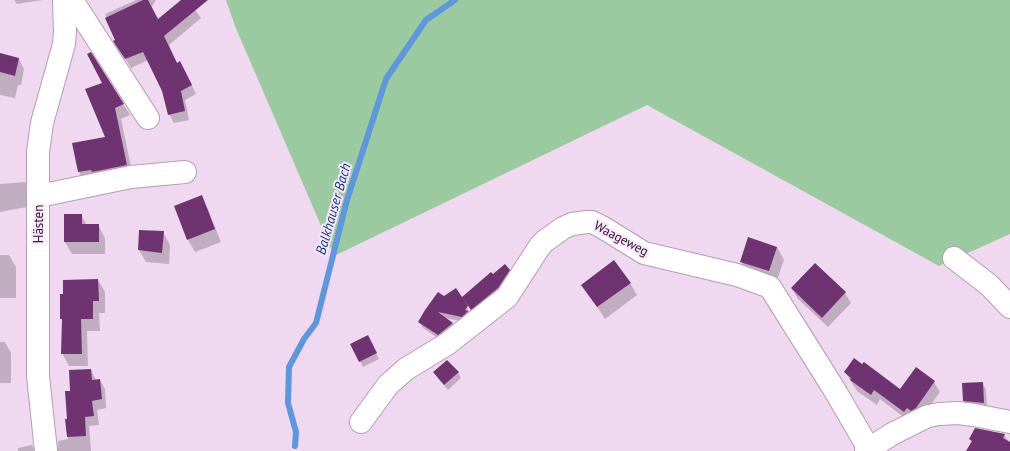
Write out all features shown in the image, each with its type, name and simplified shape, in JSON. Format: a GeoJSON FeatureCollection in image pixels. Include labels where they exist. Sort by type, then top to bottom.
{"type":"FeatureCollection","features":[{"type":"Feature","properties":{"kind":"street","name":"Hästen"},"geometry":{"type":"LineString","coordinates":[[46,451],[38,376],[38,152],[42,123],[64,44],[64,0]]}},
{"type":"Feature","properties":{"kind":"street"},"geometry":{"type":"LineString","coordinates":[[72,0],[148,118]]}},
{"type":"Feature","properties":{"kind":"street"},"geometry":{"type":"LineString","coordinates":[[39,196],[130,177],[185,172]]}},
{"type":"Feature","properties":{"kind":"street","name":"Waageweg"},"geometry":{"type":"LineString","coordinates":[[361,422],[388,385],[406,369],[447,344],[507,297],[540,246],[545,241],[563,228],[572,224],[592,222],[644,253],[737,275],[770,287],[834,389],[867,450]]}},
{"type":"Feature","properties":{"kind":"street"},"geometry":{"type":"LineString","coordinates":[[954,258],[989,285],[1010,307]]}},
{"type":"Feature","properties":{"kind":"street"},"geometry":{"type":"LineString","coordinates":[[867,450],[928,416],[958,413],[1010,422]]}},
{"type":"Feature","properties":{"kind":"green space"},"geometry":{"type":"Polygon","coordinates":[[[226,0],[1010,0],[1010,234],[939,266],[647,105],[334,256],[235,26],[226,0]]]}},
{"type":"Feature","properties":{"kind":"building"},"geometry":{"type":"Polygon","coordinates":[[[143,0],[148,0],[158,19],[181,0],[208,0],[164,36],[177,63],[180,61],[192,85],[181,91],[185,111],[168,115],[162,91],[143,52],[125,59],[113,41],[115,40],[105,18],[143,0]]]}},
{"type":"Feature","properties":{"kind":"building"},"geometry":{"type":"Polygon","coordinates":[[[91,52],[124,104],[115,108],[127,165],[92,172],[91,170],[78,172],[72,143],[105,137],[85,89],[102,83],[87,54],[91,52]]]}},
{"type":"Feature","properties":{"kind":"building"},"geometry":{"type":"Polygon","coordinates":[[[0,53],[19,58],[15,76],[0,72],[0,53]]]}},
{"type":"Feature","properties":{"kind":"building"},"geometry":{"type":"Polygon","coordinates":[[[202,195],[215,229],[187,240],[174,206],[202,195]]]}},
{"type":"Feature","properties":{"kind":"building"},"geometry":{"type":"Polygon","coordinates":[[[64,214],[82,214],[82,224],[99,224],[99,242],[64,242],[64,214]]]}},
{"type":"Feature","properties":{"kind":"building"},"geometry":{"type":"Polygon","coordinates":[[[139,230],[164,231],[162,253],[138,250],[139,230]]]}},
{"type":"Feature","properties":{"kind":"building"},"geometry":{"type":"Polygon","coordinates":[[[748,237],[777,247],[769,271],[740,262],[748,237]]]}},
{"type":"Feature","properties":{"kind":"building"},"geometry":{"type":"Polygon","coordinates":[[[614,260],[631,283],[597,307],[581,285],[614,260]]]}},
{"type":"Feature","properties":{"kind":"building"},"geometry":{"type":"Polygon","coordinates":[[[815,263],[846,292],[822,318],[791,288],[815,263]]]}},
{"type":"Feature","properties":{"kind":"building"},"geometry":{"type":"Polygon","coordinates":[[[505,264],[510,270],[498,288],[471,310],[462,297],[491,272],[493,274],[505,264]]]}},
{"type":"Feature","properties":{"kind":"building"},"geometry":{"type":"Polygon","coordinates":[[[98,279],[99,301],[93,301],[93,319],[81,319],[82,354],[61,354],[62,319],[60,319],[60,294],[63,294],[63,280],[98,279]]]}},
{"type":"Feature","properties":{"kind":"building"},"geometry":{"type":"Polygon","coordinates":[[[456,288],[468,306],[465,310],[468,311],[462,317],[438,312],[453,323],[438,335],[418,322],[438,292],[444,296],[456,288]]]}},
{"type":"Feature","properties":{"kind":"building"},"geometry":{"type":"Polygon","coordinates":[[[368,335],[377,353],[359,362],[350,344],[368,335]]]}},
{"type":"Feature","properties":{"kind":"building"},"geometry":{"type":"Polygon","coordinates":[[[854,358],[862,364],[864,362],[900,389],[916,367],[935,381],[916,408],[911,411],[907,408],[904,412],[874,390],[871,395],[850,380],[851,378],[844,372],[854,358]]]}},
{"type":"Feature","properties":{"kind":"building"},"geometry":{"type":"Polygon","coordinates":[[[447,360],[459,372],[444,385],[433,372],[447,360]]]}},
{"type":"Feature","properties":{"kind":"building"},"geometry":{"type":"Polygon","coordinates":[[[91,369],[92,380],[100,379],[102,399],[92,401],[94,416],[85,417],[86,436],[67,437],[65,419],[67,419],[65,391],[70,391],[69,370],[91,369]]]}},
{"type":"Feature","properties":{"kind":"building"},"geometry":{"type":"Polygon","coordinates":[[[983,382],[984,403],[963,401],[962,383],[983,382]]]}},
{"type":"Feature","properties":{"kind":"building"},"geometry":{"type":"Polygon","coordinates":[[[975,428],[1005,434],[1003,438],[1010,442],[1010,451],[966,451],[972,441],[969,439],[975,428]]]}},
{"type":"Feature","properties":{"kind":"waterway","name":"Balkhauser Bach"},"geometry":{"type":"LineString","coordinates":[[295,446],[296,432],[288,403],[289,367],[304,339],[316,323],[347,200],[386,79],[426,20],[455,0]]}}]}
